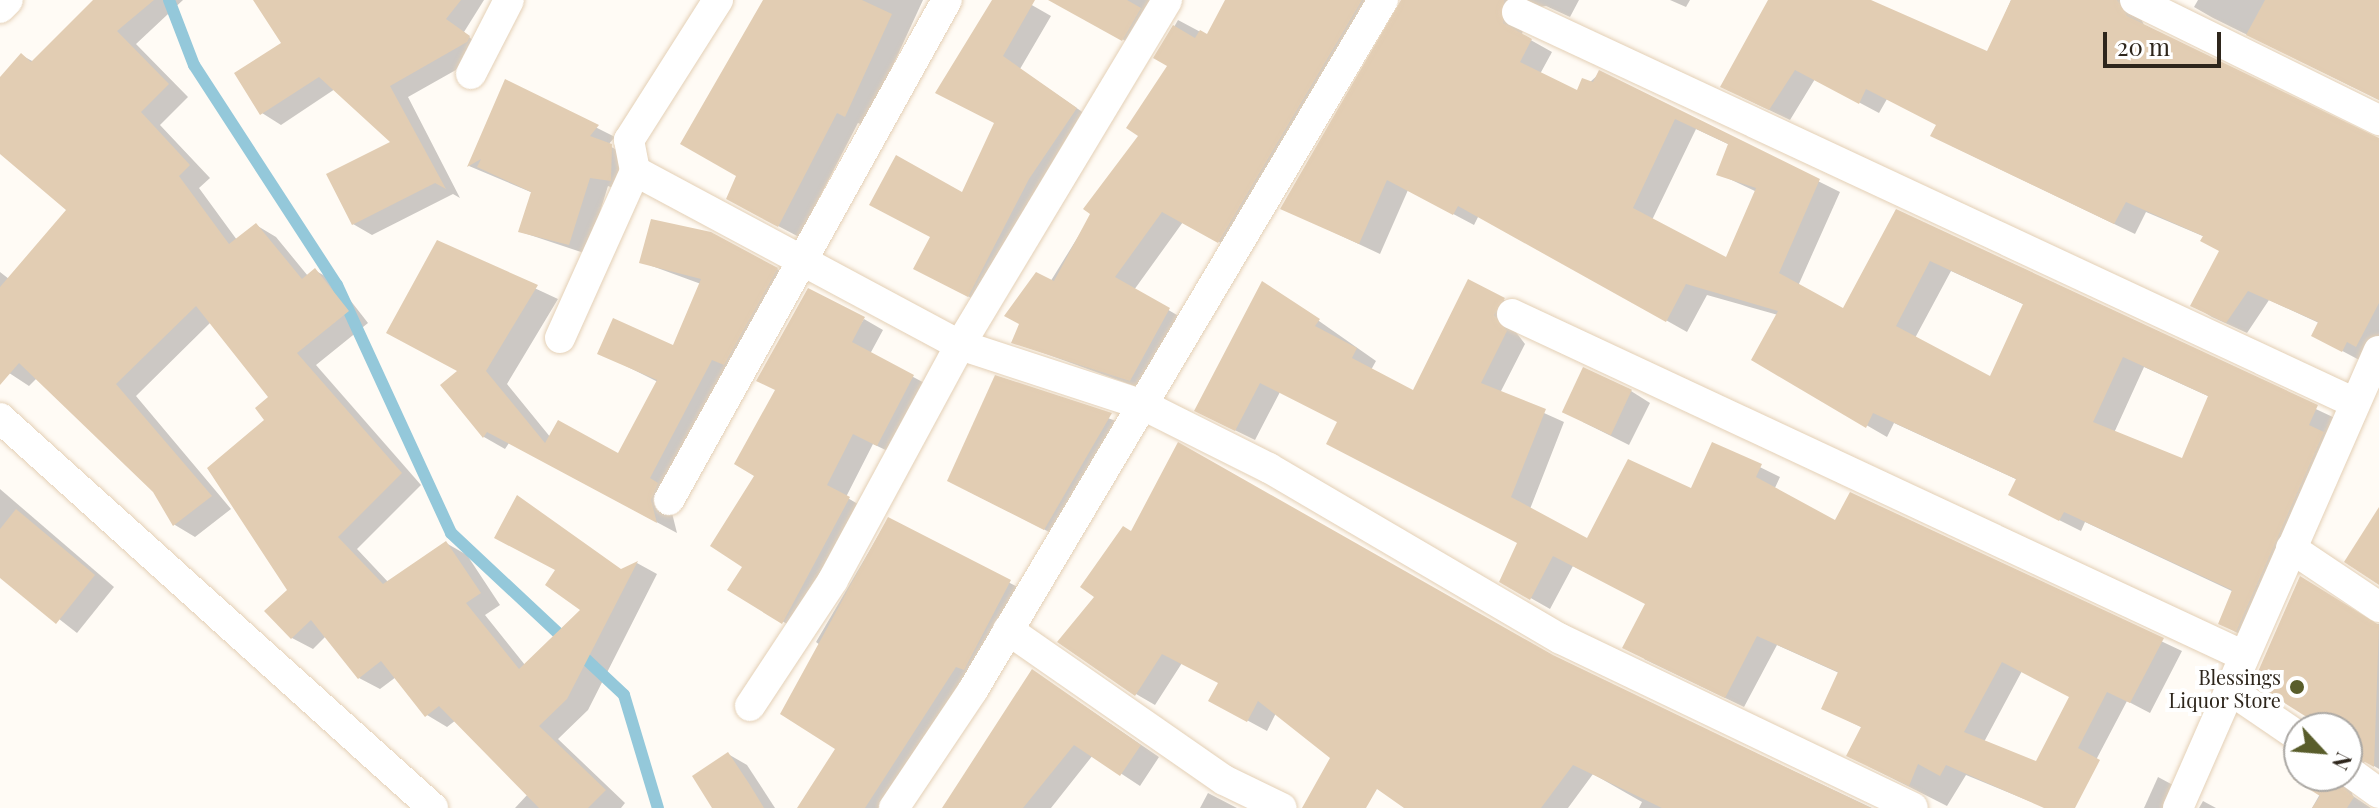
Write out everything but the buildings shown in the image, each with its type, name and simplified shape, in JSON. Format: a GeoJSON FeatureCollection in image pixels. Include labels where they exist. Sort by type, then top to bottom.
{"type":"FeatureCollection","features":[{"type":"Feature","properties":{"kind":"street"},"geometry":{"type":"LineString","coordinates":[[0,8],[8,0]]}},
{"type":"Feature","properties":{"kind":"street"},"geometry":{"type":"LineString","coordinates":[[471,74],[509,0]]}},
{"type":"Feature","properties":{"kind":"street"},"geometry":{"type":"LineString","coordinates":[[560,338],[635,171],[629,140],[718,0]]}},
{"type":"Feature","properties":{"kind":"street"},"geometry":{"type":"LineString","coordinates":[[669,500],[947,0]]}},
{"type":"Feature","properties":{"kind":"street"},"geometry":{"type":"LineString","coordinates":[[750,706],[833,580],[960,345],[1167,0]]}},
{"type":"Feature","properties":{"kind":"street"},"geometry":{"type":"LineString","coordinates":[[894,808],[1008,630],[1383,0]]}},
{"type":"Feature","properties":{"kind":"street"},"geometry":{"type":"LineString","coordinates":[[2135,0],[2379,120]]}},
{"type":"Feature","properties":{"kind":"street"},"geometry":{"type":"LineString","coordinates":[[1517,12],[2353,402]]}},
{"type":"Feature","properties":{"kind":"street"},"geometry":{"type":"LineString","coordinates":[[635,171],[799,263],[960,345],[1141,404],[1269,468],[1561,639],[1913,808]]}},
{"type":"Feature","properties":{"kind":"street"},"geometry":{"type":"LineString","coordinates":[[1512,314],[2242,655]]}},
{"type":"Feature","properties":{"kind":"street"},"geometry":{"type":"LineString","coordinates":[[2178,808],[2353,402],[2379,351]]}},
{"type":"Feature","properties":{"kind":"street"},"geometry":{"type":"LineString","coordinates":[[0,418],[433,808]]}},
{"type":"Feature","properties":{"kind":"street"},"geometry":{"type":"LineString","coordinates":[[2291,548],[2379,607]]}},
{"type":"Feature","properties":{"kind":"street"},"geometry":{"type":"LineString","coordinates":[[1008,630],[1224,780],[1282,808]]}},
{"type":"Feature","properties":{"kind":"street"},"geometry":{"type":"LineString","coordinates":[[2229,689],[2283,726]]}},
{"type":"Feature","properties":{"kind":"waterway"},"geometry":{"type":"LineString","coordinates":[[169,0],[194,65],[337,285],[451,533],[624,695],[658,808]]}},
{"type":"Feature","properties":{"kind":"place","name":"Blessings Liquor Store"},"geometry":{"type":"Point","coordinates":[2297,687]}}]}
